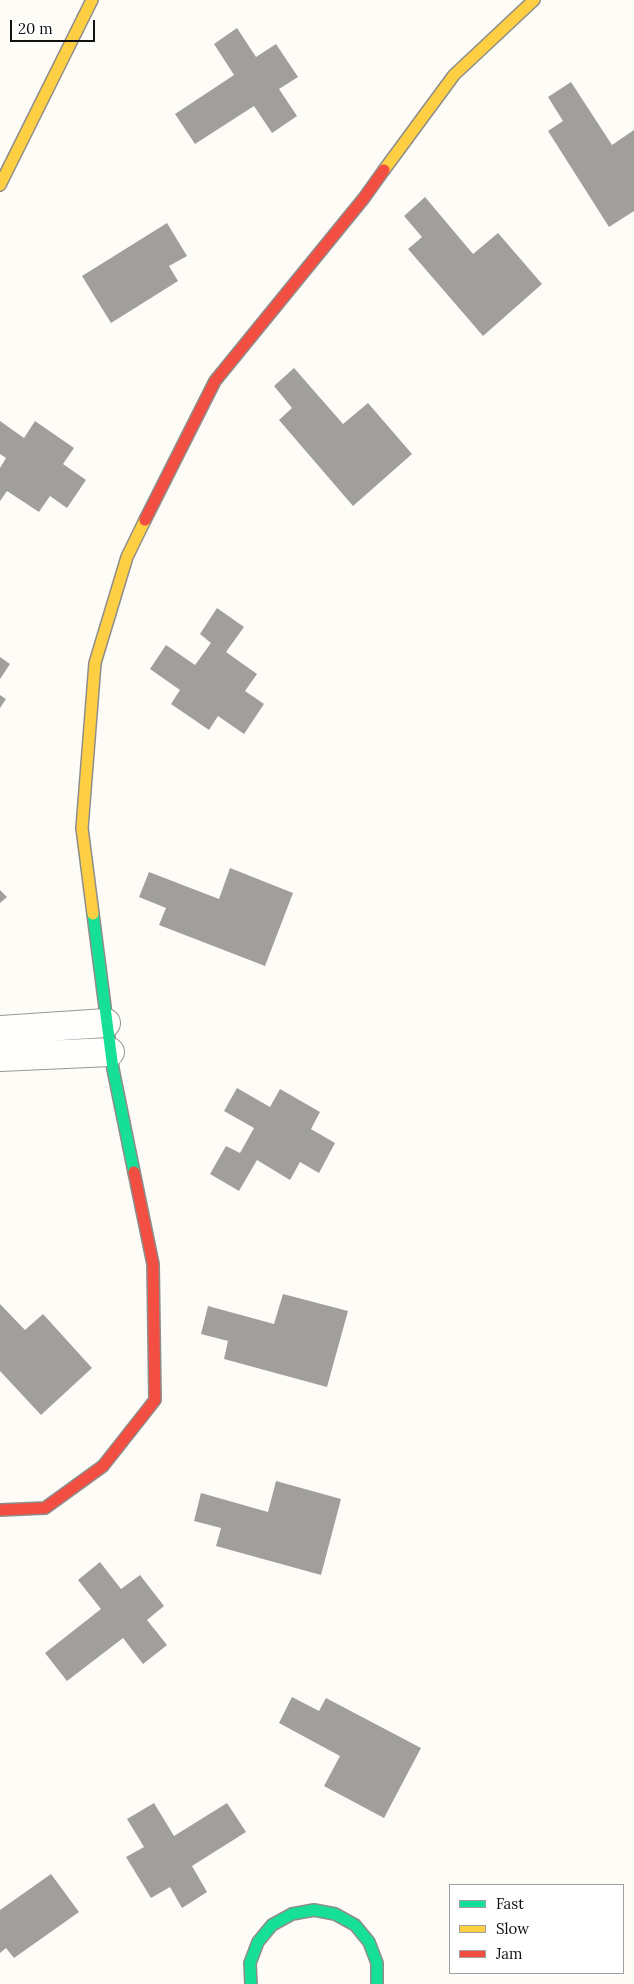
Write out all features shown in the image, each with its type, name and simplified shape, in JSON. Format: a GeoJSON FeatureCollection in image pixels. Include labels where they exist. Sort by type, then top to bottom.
{"type":"FeatureCollection","features":[{"type":"Feature","properties":{"kind":"street"},"geometry":{"type":"LineString","coordinates":[[0,185],[92,0]]}},
{"type":"Feature","properties":{"kind":"street"},"geometry":{"type":"LineString","coordinates":[[0,1510],[45,1508],[60,1498],[103,1466],[154,1400],[153,1264],[110,1052],[82,828],[95,663],[127,557],[215,381],[364,198],[454,75],[534,0]]}},
{"type":"Feature","properties":{"kind":"street"},"geometry":{"type":"LineString","coordinates":[[0,1030],[106,1023]]}},
{"type":"Feature","properties":{"kind":"street"},"geometry":{"type":"LineString","coordinates":[[0,1057],[110,1052]]}},
{"type":"Feature","properties":{"kind":"street"},"geometry":{"type":"LineString","coordinates":[[251,1984],[250,1963],[258,1942],[272,1925],[292,1914],[314,1910],[336,1914],[355,1925],[369,1942],[377,1963],[376,1984]]}},
{"type":"Feature","properties":{"kind":"building"},"geometry":{"type":"Polygon","coordinates":[[[237,28],[256,57],[276,44],[298,77],[279,89],[297,116],[272,133],[254,106],[195,144],[175,114],[234,75],[214,44],[237,28]]]}},
{"type":"Feature","properties":{"kind":"building"},"geometry":{"type":"Polygon","coordinates":[[[571,82],[612,145],[634,130],[634,211],[609,227],[548,131],[563,121],[548,97],[571,82]]]}},
{"type":"Feature","properties":{"kind":"building"},"geometry":{"type":"Polygon","coordinates":[[[425,197],[473,254],[498,233],[542,284],[483,336],[408,249],[422,237],[404,216],[425,197]]]}},
{"type":"Feature","properties":{"kind":"building"},"geometry":{"type":"Polygon","coordinates":[[[167,223],[187,256],[169,266],[178,281],[111,323],[82,276],[167,223]]]}},
{"type":"Feature","properties":{"kind":"building"},"geometry":{"type":"Polygon","coordinates":[[[294,368],[343,424],[368,403],[412,454],[353,506],[279,420],[292,408],[274,386],[294,368]]]}},
{"type":"Feature","properties":{"kind":"building"},"geometry":{"type":"Polygon","coordinates":[[[0,421],[24,438],[35,421],[74,448],[63,464],[86,480],[67,508],[50,496],[39,512],[7,491],[0,501],[0,468],[6,458],[0,454],[0,421]]]}},
{"type":"Feature","properties":{"kind":"building"},"geometry":{"type":"Polygon","coordinates":[[[217,608],[244,627],[226,652],[257,674],[245,691],[264,704],[244,734],[218,716],[209,730],[171,704],[180,690],[150,669],[166,645],[195,665],[211,643],[200,634],[217,608]]]}},
{"type":"Feature","properties":{"kind":"building"},"geometry":{"type":"Polygon","coordinates":[[[0,657],[10,664],[0,679],[0,657]]]}},
{"type":"Feature","properties":{"kind":"building"},"geometry":{"type":"Polygon","coordinates":[[[0,695],[6,699],[0,708],[0,695]]]}},
{"type":"Feature","properties":{"kind":"building"},"geometry":{"type":"Polygon","coordinates":[[[230,868],[293,893],[265,966],[159,925],[166,908],[139,897],[149,872],[219,899],[230,868]]]}},
{"type":"Feature","properties":{"kind":"building"},"geometry":{"type":"Polygon","coordinates":[[[0,890],[7,897],[0,903],[0,890]]]}},
{"type":"Feature","properties":{"kind":"building"},"geometry":{"type":"Polygon","coordinates":[[[237,1088],[270,1107],[280,1089],[320,1112],[311,1129],[335,1143],[319,1173],[300,1162],[290,1180],[257,1160],[239,1191],[210,1174],[226,1146],[240,1153],[254,1128],[224,1111],[237,1088]]]}},
{"type":"Feature","properties":{"kind":"building"},"geometry":{"type":"Polygon","coordinates":[[[283,1294],[348,1311],[327,1387],[224,1359],[228,1341],[201,1334],[208,1306],[274,1324],[283,1294]]]}},
{"type":"Feature","properties":{"kind":"building"},"geometry":{"type":"Polygon","coordinates":[[[0,1304],[25,1330],[43,1314],[92,1368],[41,1415],[0,1371],[0,1304]]]}},
{"type":"Feature","properties":{"kind":"building"},"geometry":{"type":"Polygon","coordinates":[[[276,1481],[341,1499],[321,1575],[216,1546],[221,1528],[194,1521],[201,1493],[268,1512],[276,1481]]]}},
{"type":"Feature","properties":{"kind":"building"},"geometry":{"type":"Polygon","coordinates":[[[100,1562],[121,1589],[140,1575],[164,1606],[147,1620],[167,1645],[143,1664],[123,1638],[67,1681],[45,1653],[101,1609],[78,1580],[100,1562]]]}},
{"type":"Feature","properties":{"kind":"building"},"geometry":{"type":"Polygon","coordinates":[[[292,1697],[319,1711],[326,1698],[421,1748],[384,1818],[324,1786],[340,1756],[279,1723],[292,1697]]]}},
{"type":"Feature","properties":{"kind":"building"},"geometry":{"type":"Polygon","coordinates":[[[154,1803],[174,1836],[227,1803],[246,1832],[192,1866],[207,1892],[182,1908],[170,1887],[151,1898],[126,1857],[144,1847],[127,1819],[154,1803]]]}},
{"type":"Feature","properties":{"kind":"building"},"geometry":{"type":"Polygon","coordinates":[[[51,1874],[79,1912],[14,1958],[6,1948],[0,1953],[0,1910],[51,1874]]]}},
{"type":"Feature","properties":{"kind":"traffic: fast"},"geometry":{"type":"LineString","coordinates":[[93,914],[113,1069],[134,1172]]}},
{"type":"Feature","properties":{"kind":"traffic: fast"},"geometry":{"type":"LineString","coordinates":[[251,1984],[250,1963],[258,1942],[272,1925],[292,1914],[314,1910],[335,1914],[355,1925],[369,1942],[377,1963],[377,1984]]}},
{"type":"Feature","properties":{"kind":"traffic: slow"},"geometry":{"type":"LineString","coordinates":[[0,185],[92,0]]}},
{"type":"Feature","properties":{"kind":"traffic: slow"},"geometry":{"type":"LineString","coordinates":[[384,170],[454,75],[534,0]]}},
{"type":"Feature","properties":{"kind":"traffic: slow"},"geometry":{"type":"LineString","coordinates":[[93,914],[82,828],[95,663],[127,557],[145,520]]}},
{"type":"Feature","properties":{"kind":"traffic: jam"},"geometry":{"type":"LineString","coordinates":[[145,520],[215,381],[364,198],[384,170]]}},
{"type":"Feature","properties":{"kind":"traffic: jam"},"geometry":{"type":"LineString","coordinates":[[0,1510],[45,1508],[103,1466],[155,1400],[153,1264],[134,1172]]}}]}
